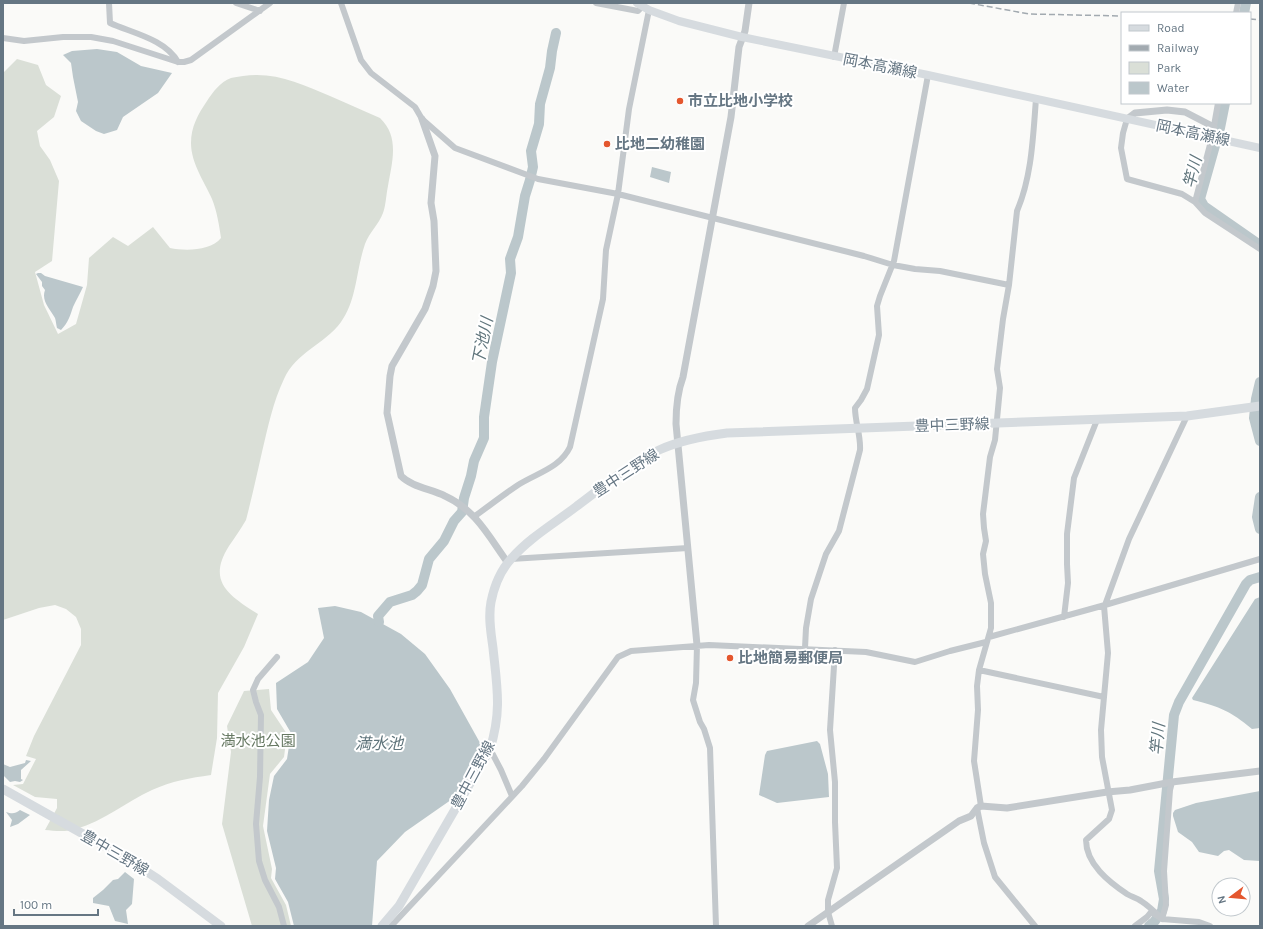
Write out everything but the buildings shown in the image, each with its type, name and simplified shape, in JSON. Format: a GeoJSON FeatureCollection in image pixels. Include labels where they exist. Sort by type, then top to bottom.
{"type":"FeatureCollection","features":[{"type":"Feature","properties":{"kind":"main road","name":"岡本高瀬線"},"geometry":{"type":"LineString","coordinates":[[643,7],[696,26],[742,37],[928,75],[1260,148]]}},
{"type":"Feature","properties":{"kind":"main road","name":"豊中三野線"},"geometry":{"type":"LineString","coordinates":[[384,926],[399,906],[490,749],[496,725],[498,703],[490,622],[490,605],[496,583],[509,561],[536,537],[634,464],[660,449],[678,442],[727,433],[1187,416],[1256,406]]}},
{"type":"Feature","properties":{"kind":"main road","name":"豊中三野線"},"geometry":{"type":"LineString","coordinates":[[3,789],[158,879],[221,926]]}},
{"type":"Feature","properties":{"kind":"street"},"geometry":{"type":"LineString","coordinates":[[109,3],[110,23],[155,42],[170,51],[178,62]]}},
{"type":"Feature","properties":{"kind":"street"},"geometry":{"type":"LineString","coordinates":[[236,3],[260,11]]}},
{"type":"Feature","properties":{"kind":"street"},"geometry":{"type":"LineString","coordinates":[[3,38],[24,41],[63,37],[91,37],[113,41],[178,62],[184,62],[191,60],[270,3]]}},
{"type":"Feature","properties":{"kind":"street"},"geometry":{"type":"LineString","coordinates":[[341,3],[361,60],[372,72],[414,107],[422,119],[435,156],[431,203],[434,221],[436,271],[433,286],[424,309],[392,366],[387,413],[401,476],[407,482],[446,496],[467,509],[475,516],[509,561],[688,548]]}},
{"type":"Feature","properties":{"kind":"street"},"geometry":{"type":"LineString","coordinates":[[596,3],[638,11],[643,7]]}},
{"type":"Feature","properties":{"kind":"street"},"geometry":{"type":"LineString","coordinates":[[716,926],[710,748],[693,700],[696,683],[697,645],[676,424],[676,400],[683,377],[731,117],[739,47],[745,30],[749,3]]}},
{"type":"Feature","properties":{"kind":"street"},"geometry":{"type":"LineString","coordinates":[[834,57],[844,3]]}},
{"type":"Feature","properties":{"kind":"street"},"geometry":{"type":"LineString","coordinates":[[475,516],[519,484],[561,460],[567,454],[570,447],[603,298],[606,250],[618,194],[643,7]]}},
{"type":"Feature","properties":{"kind":"street"},"geometry":{"type":"LineString","coordinates":[[805,648],[806,628],[811,600],[826,554],[839,531],[860,450],[854,408],[861,400],[867,389],[879,335],[877,306],[893,265],[928,75]]}},
{"type":"Feature","properties":{"kind":"street"},"geometry":{"type":"LineString","coordinates":[[1036,99],[1032,152],[1022,200],[1017,211],[1010,285],[1003,319],[997,369],[1000,388],[996,440],[990,457],[983,514],[986,541],[983,554],[984,574],[991,603],[990,628],[979,670],[977,686],[978,710],[974,761],[984,843],[994,877],[1036,926]]}},
{"type":"Feature","properties":{"kind":"street"},"geometry":{"type":"LineString","coordinates":[[1195,202],[1212,137],[1218,104]]}},
{"type":"Feature","properties":{"kind":"street","name":"岡本高瀬線"},"geometry":{"type":"LineString","coordinates":[[1127,118],[1135,113],[1167,110],[1185,112],[1214,127]]}},
{"type":"Feature","properties":{"kind":"street"},"geometry":{"type":"LineString","coordinates":[[1127,118],[1122,132],[1121,148],[1127,179],[1182,194],[1195,202],[1205,212],[1260,249]]}},
{"type":"Feature","properties":{"kind":"street"},"geometry":{"type":"LineString","coordinates":[[422,119],[456,148],[463,152],[538,178],[618,194],[915,270],[940,271],[1010,285]]}},
{"type":"Feature","properties":{"kind":"street"},"geometry":{"type":"LineString","coordinates":[[1162,919],[1141,900],[1128,895],[1100,872],[1091,860],[1086,846],[1086,840],[1109,819],[1112,810],[1107,792],[1102,757],[1101,730],[1108,653],[1105,606],[1129,539],[1187,416]]}},
{"type":"Feature","properties":{"kind":"street"},"geometry":{"type":"LineString","coordinates":[[1064,617],[1068,583],[1067,534],[1074,478],[1097,420]]}},
{"type":"Feature","properties":{"kind":"street"},"geometry":{"type":"LineString","coordinates":[[384,926],[394,923],[512,796],[544,759],[618,657],[631,651],[697,645],[805,648],[866,652],[915,662],[1260,559]]}},
{"type":"Feature","properties":{"kind":"street"},"geometry":{"type":"LineString","coordinates":[[832,926],[828,912],[828,900],[837,868],[835,782],[830,730],[835,650]]}},
{"type":"Feature","properties":{"kind":"street"},"geometry":{"type":"LineString","coordinates":[[277,657],[258,679],[253,690],[261,715],[261,750],[256,824],[259,862],[265,880],[279,907],[284,926]]}},
{"type":"Feature","properties":{"kind":"street"},"geometry":{"type":"LineString","coordinates":[[979,670],[1104,697]]}},
{"type":"Feature","properties":{"kind":"street"},"geometry":{"type":"LineString","coordinates":[[490,749],[502,770],[512,796]]}},
{"type":"Feature","properties":{"kind":"street"},"geometry":{"type":"LineString","coordinates":[[979,807],[1007,808],[1107,792],[1130,790],[1172,782],[1260,771]]}},
{"type":"Feature","properties":{"kind":"street"},"geometry":{"type":"LineString","coordinates":[[1162,919],[1166,905],[1164,871],[1170,790],[1172,782]]}},
{"type":"Feature","properties":{"kind":"street"},"geometry":{"type":"LineString","coordinates":[[808,926],[959,821],[971,816],[979,807]]}},
{"type":"Feature","properties":{"kind":"street"},"geometry":{"type":"LineString","coordinates":[[1135,926],[1151,912],[1162,919],[1199,922],[1210,926]]}},
{"type":"Feature","properties":{"kind":"green space"},"geometry":{"type":"Polygon","coordinates":[[[17,59],[38,65],[46,85],[61,96],[54,117],[37,131],[40,146],[50,160],[59,181],[52,261],[35,272],[44,305],[58,334],[76,324],[87,285],[89,258],[113,237],[128,246],[153,227],[170,248],[183,250],[204,248],[217,242],[221,238],[214,204],[198,172],[193,158],[191,137],[196,121],[209,98],[220,85],[227,80],[243,76],[266,75],[298,83],[319,91],[380,118],[390,133],[393,150],[384,210],[365,244],[350,304],[341,322],[334,330],[303,355],[289,370],[284,379],[271,415],[246,520],[222,559],[220,569],[224,587],[238,601],[258,614],[244,647],[218,693],[217,738],[211,775],[181,780],[159,787],[86,826],[65,831],[45,830],[57,808],[57,799],[35,797],[13,785],[23,784],[36,759],[26,756],[34,736],[81,645],[81,629],[76,617],[66,609],[55,605],[39,608],[3,620],[3,73],[17,59]]]}},
{"type":"Feature","properties":{"kind":"green space","name":"満水池公園"},"geometry":{"type":"Polygon","coordinates":[[[269,689],[271,710],[287,734],[284,757],[270,774],[263,826],[272,869],[271,878],[286,905],[291,926],[252,926],[222,824],[231,752],[227,726],[244,691],[269,689]]]}},
{"type":"Feature","properties":{"kind":"water"},"geometry":{"type":"Polygon","coordinates":[[[97,49],[117,52],[141,66],[172,73],[158,93],[123,117],[117,130],[104,134],[96,131],[81,121],[76,111],[78,102],[71,63],[63,55],[72,51],[97,49]]]}},
{"type":"Feature","properties":{"kind":"water"},"geometry":{"type":"Polygon","coordinates":[[[652,167],[671,172],[669,183],[650,177],[652,167]]]}},
{"type":"Feature","properties":{"kind":"water"},"geometry":{"type":"Polygon","coordinates":[[[38,273],[83,287],[65,325],[61,330],[57,328],[55,318],[45,301],[45,290],[42,286],[42,282],[36,274],[38,273]]]}},
{"type":"Feature","properties":{"kind":"water"},"geometry":{"type":"Polygon","coordinates":[[[1260,597],[1260,728],[1252,729],[1225,710],[1193,700],[1192,698],[1255,599],[1260,597]]]}},
{"type":"Feature","properties":{"kind":"water","name":"満水池"},"geometry":{"type":"Polygon","coordinates":[[[335,606],[361,612],[401,634],[425,654],[450,689],[484,750],[458,795],[405,832],[377,861],[372,926],[294,926],[288,902],[275,879],[276,868],[267,831],[269,800],[274,776],[287,759],[291,733],[277,709],[276,683],[308,662],[324,638],[318,608],[335,606]]]}},
{"type":"Feature","properties":{"kind":"water"},"geometry":{"type":"Polygon","coordinates":[[[817,741],[820,744],[828,774],[829,797],[777,803],[759,795],[765,755],[767,751],[817,741]]]}},
{"type":"Feature","properties":{"kind":"water"},"geometry":{"type":"Polygon","coordinates":[[[26,760],[31,761],[21,770],[21,779],[23,780],[20,782],[10,782],[3,775],[3,764],[10,767],[25,763],[26,760]]]}},
{"type":"Feature","properties":{"kind":"water"},"geometry":{"type":"Polygon","coordinates":[[[1260,791],[1260,861],[1244,860],[1229,850],[1224,851],[1218,856],[1199,852],[1192,842],[1178,832],[1173,816],[1175,810],[1196,803],[1260,791]]]}},
{"type":"Feature","properties":{"kind":"water"},"geometry":{"type":"Polygon","coordinates":[[[20,810],[30,815],[18,824],[10,827],[12,820],[6,812],[13,813],[20,810]]]}},
{"type":"Feature","properties":{"kind":"water"},"geometry":{"type":"Polygon","coordinates":[[[125,872],[134,879],[132,904],[126,910],[128,924],[115,921],[109,906],[93,903],[93,898],[113,880],[118,879],[125,872]]]}},
{"type":"Feature","properties":{"kind":"waterway","name":"竿川"},"geometry":{"type":"LineString","coordinates":[[1244,12],[1246,3]]}},
{"type":"Feature","properties":{"kind":"waterway","name":"下池川"},"geometry":{"type":"LineString","coordinates":[[379,622],[378,616],[390,602],[412,595],[422,585],[429,559],[444,541],[454,521],[462,512],[464,498],[474,461],[484,438],[484,417],[492,362],[511,273],[510,259],[518,237],[525,196],[533,167],[531,151],[539,124],[540,104],[550,68],[556,33]]}},
{"type":"Feature","properties":{"kind":"waterway","name":"竿川"},"geometry":{"type":"LineString","coordinates":[[1225,104],[1220,128],[1200,199],[1204,206],[1260,245]]}},
{"type":"Feature","properties":{"kind":"waterway","name":"竿川"},"geometry":{"type":"LineString","coordinates":[[1260,382],[1254,418],[1260,441]]}},
{"type":"Feature","properties":{"kind":"waterway","name":"竿川"},"geometry":{"type":"LineString","coordinates":[[1260,497],[1257,517],[1260,529]]}},
{"type":"Feature","properties":{"kind":"waterway","name":"竿川"},"geometry":{"type":"LineString","coordinates":[[1149,926],[1162,911],[1164,899],[1159,871],[1174,715],[1179,702],[1246,584],[1250,580],[1260,577]]}},
{"type":"Feature","properties":{"kind":"railway"},"geometry":{"type":"LineString","coordinates":[[969,3],[1029,14],[1121,16]]}},
{"type":"Feature","properties":{"kind":"railway"},"geometry":{"type":"LineString","coordinates":[[1251,19],[1260,20]]}},
{"type":"Feature","properties":{"kind":"place","name":"市立比地小学校"},"geometry":{"type":"Point","coordinates":[680,101]}},
{"type":"Feature","properties":{"kind":"place","name":"比地二幼稚園"},"geometry":{"type":"Point","coordinates":[607,144]}},
{"type":"Feature","properties":{"kind":"place","name":"比地簡易郵便局"},"geometry":{"type":"Point","coordinates":[730,658]}}]}
